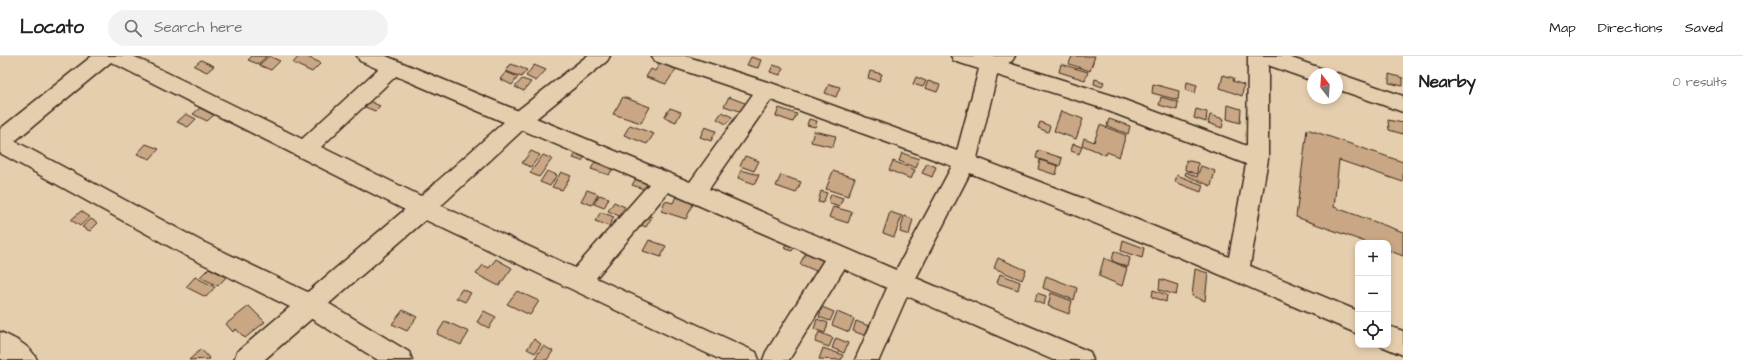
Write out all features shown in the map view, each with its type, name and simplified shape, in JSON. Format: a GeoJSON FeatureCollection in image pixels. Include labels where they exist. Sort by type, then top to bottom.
{"type":"FeatureCollection","features":[{"type":"Feature","properties":{"kind":"street"},"geometry":{"type":"LineString","coordinates":[[105,56],[0,142],[193,248],[310,305],[400,360]]}},
{"type":"Feature","properties":{"kind":"street"},"geometry":{"type":"LineString","coordinates":[[116,56],[423,208],[748,360]]}},
{"type":"Feature","properties":{"kind":"street"},"geometry":{"type":"LineString","coordinates":[[367,56],[392,68],[665,180],[1081,360]]}},
{"type":"Feature","properties":{"kind":"street"},"geometry":{"type":"LineString","coordinates":[[246,360],[423,208],[520,120],[600,56]]}},
{"type":"Feature","properties":{"kind":"street"},"geometry":{"type":"LineString","coordinates":[[662,56],[767,90],[965,162],[1238,271],[1355,323]]}},
{"type":"Feature","properties":{"kind":"street"},"geometry":{"type":"LineString","coordinates":[[961,56],[998,60],[1257,159]]}},
{"type":"Feature","properties":{"kind":"street"},"geometry":{"type":"LineString","coordinates":[[1238,271],[1257,159],[1258,56]]}},
{"type":"Feature","properties":{"kind":"street"},"geometry":{"type":"LineString","coordinates":[[1264,56],[1307,71]]}},
{"type":"Feature","properties":{"kind":"street"},"geometry":{"type":"LineString","coordinates":[[867,360],[901,283],[965,162],[998,60]]}},
{"type":"Feature","properties":{"kind":"street"},"geometry":{"type":"LineString","coordinates":[[305,149],[392,68]]}},
{"type":"Feature","properties":{"kind":"street"},"geometry":{"type":"LineString","coordinates":[[1343,83],[1403,104]]}},
{"type":"Feature","properties":{"kind":"street"},"geometry":{"type":"LineString","coordinates":[[694,193],[767,90]]}},
{"type":"Feature","properties":{"kind":"street"},"geometry":{"type":"LineString","coordinates":[[579,281],[665,180]]}},
{"type":"Feature","properties":{"kind":"street"},"geometry":{"type":"LineString","coordinates":[[775,360],[839,256]]}},
{"type":"Feature","properties":{"kind":"street"},"geometry":{"type":"LineString","coordinates":[[1391,338],[1403,343]]}},
{"type":"Feature","properties":{"kind":"street"},"geometry":{"type":"LineString","coordinates":[[0,344],[25,360]]}},
{"type":"Feature","properties":{"kind":"building"},"geometry":{"type":"Polygon","coordinates":[[[252,56],[267,56],[258,64],[248,60],[252,56]]]}},
{"type":"Feature","properties":{"kind":"building"},"geometry":{"type":"Polygon","coordinates":[[[269,56],[280,61],[271,70],[259,65],[269,56]]]}},
{"type":"Feature","properties":{"kind":"building"},"geometry":{"type":"Polygon","coordinates":[[[299,56],[305,56],[321,63],[312,72],[293,63],[299,56]]]}},
{"type":"Feature","properties":{"kind":"building"},"geometry":{"type":"Polygon","coordinates":[[[1072,56],[1095,56],[1090,71],[1069,64],[1072,56]]]}},
{"type":"Feature","properties":{"kind":"building"},"geometry":{"type":"Polygon","coordinates":[[[751,57],[761,60],[758,68],[747,65],[751,57]]]}},
{"type":"Feature","properties":{"kind":"building"},"geometry":{"type":"Polygon","coordinates":[[[201,60],[214,66],[207,72],[194,66],[201,60]]]}},
{"type":"Feature","properties":{"kind":"building"},"geometry":{"type":"Polygon","coordinates":[[[660,63],[676,69],[666,84],[646,77],[651,69],[655,71],[660,63]]]}},
{"type":"Feature","properties":{"kind":"building"},"geometry":{"type":"Polygon","coordinates":[[[511,64],[527,70],[521,77],[506,71],[511,64]]]}},
{"type":"Feature","properties":{"kind":"building"},"geometry":{"type":"Polygon","coordinates":[[[1061,64],[1088,72],[1085,80],[1059,72],[1061,64]]]}},
{"type":"Feature","properties":{"kind":"building"},"geometry":{"type":"Polygon","coordinates":[[[534,65],[546,70],[536,81],[526,76],[534,65]]]}},
{"type":"Feature","properties":{"kind":"building"},"geometry":{"type":"Polygon","coordinates":[[[773,65],[783,68],[780,75],[770,72],[773,65]]]}},
{"type":"Feature","properties":{"kind":"building"},"geometry":{"type":"Polygon","coordinates":[[[870,71],[882,74],[879,81],[868,78],[870,71]]]}},
{"type":"Feature","properties":{"kind":"building"},"geometry":{"type":"Polygon","coordinates":[[[506,72],[518,77],[512,85],[500,79],[506,72]]]}},
{"type":"Feature","properties":{"kind":"building"},"geometry":{"type":"Polygon","coordinates":[[[1389,74],[1403,78],[1403,86],[1389,83],[1389,74]]]}},
{"type":"Feature","properties":{"kind":"building"},"geometry":{"type":"Polygon","coordinates":[[[1223,75],[1234,78],[1233,81],[1244,85],[1242,96],[1220,88],[1223,75]]]}},
{"type":"Feature","properties":{"kind":"building"},"geometry":{"type":"Polygon","coordinates":[[[916,77],[926,81],[923,87],[913,84],[916,77]]]}},
{"type":"Feature","properties":{"kind":"building"},"geometry":{"type":"Polygon","coordinates":[[[522,79],[531,82],[524,91],[515,87],[522,79]]]}},
{"type":"Feature","properties":{"kind":"building"},"geometry":{"type":"Polygon","coordinates":[[[1095,79],[1104,82],[1102,87],[1094,84],[1095,79]]]}},
{"type":"Feature","properties":{"kind":"building"},"geometry":{"type":"Polygon","coordinates":[[[928,81],[940,85],[937,92],[925,88],[928,81]]]}},
{"type":"Feature","properties":{"kind":"building"},"geometry":{"type":"Polygon","coordinates":[[[1187,82],[1197,85],[1195,93],[1186,90],[1187,82]]]}},
{"type":"Feature","properties":{"kind":"building"},"geometry":{"type":"Polygon","coordinates":[[[829,84],[840,87],[836,97],[825,93],[829,84]]]}},
{"type":"Feature","properties":{"kind":"building"},"geometry":{"type":"Polygon","coordinates":[[[1153,84],[1179,91],[1178,100],[1152,93],[1153,84]]]}},
{"type":"Feature","properties":{"kind":"building"},"geometry":{"type":"Polygon","coordinates":[[[623,97],[650,107],[641,123],[613,114],[623,97]]]}},
{"type":"Feature","properties":{"kind":"building"},"geometry":{"type":"Polygon","coordinates":[[[729,97],[750,105],[746,113],[724,106],[729,97]]]}},
{"type":"Feature","properties":{"kind":"building"},"geometry":{"type":"Polygon","coordinates":[[[1161,97],[1178,102],[1177,110],[1159,105],[1161,97]]]}},
{"type":"Feature","properties":{"kind":"building"},"geometry":{"type":"Polygon","coordinates":[[[369,101],[380,106],[375,111],[365,107],[369,101]]]}},
{"type":"Feature","properties":{"kind":"building"},"geometry":{"type":"Polygon","coordinates":[[[1228,105],[1241,109],[1240,123],[1227,119],[1228,105]]]}},
{"type":"Feature","properties":{"kind":"building"},"geometry":{"type":"Polygon","coordinates":[[[200,108],[214,115],[207,121],[193,114],[200,108]]]}},
{"type":"Feature","properties":{"kind":"building"},"geometry":{"type":"Polygon","coordinates":[[[670,108],[681,112],[676,122],[664,117],[670,108]]]}},
{"type":"Feature","properties":{"kind":"building"},"geometry":{"type":"Polygon","coordinates":[[[779,108],[797,114],[793,122],[776,116],[779,108]]]}},
{"type":"Feature","properties":{"kind":"building"},"geometry":{"type":"Polygon","coordinates":[[[1196,109],[1207,112],[1206,122],[1194,118],[1196,109]]]}},
{"type":"Feature","properties":{"kind":"building"},"geometry":{"type":"Polygon","coordinates":[[[1061,111],[1083,119],[1076,139],[1054,131],[1061,111]]]}},
{"type":"Feature","properties":{"kind":"building"},"geometry":{"type":"Polygon","coordinates":[[[722,112],[732,117],[726,124],[717,119],[722,112]]]}},
{"type":"Feature","properties":{"kind":"building"},"geometry":{"type":"Polygon","coordinates":[[[186,114],[196,119],[188,127],[177,122],[186,114]]]}},
{"type":"Feature","properties":{"kind":"building"},"geometry":{"type":"Polygon","coordinates":[[[1210,115],[1224,119],[1222,128],[1208,123],[1210,115]]]}},
{"type":"Feature","properties":{"kind":"building"},"geometry":{"type":"Polygon","coordinates":[[[809,119],[817,121],[815,127],[807,125],[809,119]]]}},
{"type":"Feature","properties":{"kind":"building"},"geometry":{"type":"Polygon","coordinates":[[[1109,119],[1130,126],[1128,134],[1107,126],[1109,119]]]}},
{"type":"Feature","properties":{"kind":"building"},"geometry":{"type":"Polygon","coordinates":[[[1388,120],[1403,123],[1403,134],[1389,130],[1388,120]]]}},
{"type":"Feature","properties":{"kind":"building"},"geometry":{"type":"Polygon","coordinates":[[[1040,122],[1050,126],[1048,132],[1038,128],[1040,122]]]}},
{"type":"Feature","properties":{"kind":"building"},"geometry":{"type":"Polygon","coordinates":[[[630,125],[654,134],[647,144],[624,135],[630,125]]]}},
{"type":"Feature","properties":{"kind":"building"},"geometry":{"type":"Polygon","coordinates":[[[1100,125],[1126,135],[1119,157],[1107,152],[1106,155],[1082,145],[1084,138],[1094,142],[1100,125]]]}},
{"type":"Feature","properties":{"kind":"building"},"geometry":{"type":"Polygon","coordinates":[[[705,127],[716,131],[711,141],[700,137],[705,127]]]}},
{"type":"Feature","properties":{"kind":"building"},"geometry":{"type":"Polygon","coordinates":[[[1307,129],[1403,162],[1403,182],[1339,160],[1334,207],[1403,232],[1403,256],[1391,251],[1391,240],[1360,240],[1296,217],[1307,129]]]}},
{"type":"Feature","properties":{"kind":"building"},"geometry":{"type":"Polygon","coordinates":[[[814,131],[836,136],[833,147],[811,142],[814,131]]]}},
{"type":"Feature","properties":{"kind":"building"},"geometry":{"type":"Polygon","coordinates":[[[146,144],[159,149],[150,159],[137,154],[146,144]]]}},
{"type":"Feature","properties":{"kind":"building"},"geometry":{"type":"Polygon","coordinates":[[[1073,144],[1082,147],[1079,154],[1071,151],[1073,144]]]}},
{"type":"Feature","properties":{"kind":"building"},"geometry":{"type":"Polygon","coordinates":[[[1038,150],[1062,158],[1060,166],[1036,158],[1038,150]]]}},
{"type":"Feature","properties":{"kind":"building"},"geometry":{"type":"Polygon","coordinates":[[[531,151],[540,155],[531,167],[522,163],[531,151]]]}},
{"type":"Feature","properties":{"kind":"building"},"geometry":{"type":"Polygon","coordinates":[[[577,152],[586,155],[582,161],[573,158],[577,152]]]}},
{"type":"Feature","properties":{"kind":"building"},"geometry":{"type":"Polygon","coordinates":[[[902,153],[919,159],[916,168],[899,161],[902,153]]]}},
{"type":"Feature","properties":{"kind":"building"},"geometry":{"type":"Polygon","coordinates":[[[543,155],[552,159],[539,177],[530,173],[543,155]]]}},
{"type":"Feature","properties":{"kind":"building"},"geometry":{"type":"Polygon","coordinates":[[[745,156],[759,161],[754,171],[740,166],[745,156]]]}},
{"type":"Feature","properties":{"kind":"building"},"geometry":{"type":"Polygon","coordinates":[[[596,160],[614,166],[609,175],[591,169],[596,160]]]}},
{"type":"Feature","properties":{"kind":"building"},"geometry":{"type":"Polygon","coordinates":[[[1040,160],[1058,166],[1056,175],[1038,169],[1040,160]]]}},
{"type":"Feature","properties":{"kind":"building"},"geometry":{"type":"Polygon","coordinates":[[[1186,160],[1198,163],[1197,174],[1185,170],[1186,160]]]}},
{"type":"Feature","properties":{"kind":"building"},"geometry":{"type":"Polygon","coordinates":[[[893,161],[915,170],[911,179],[889,170],[893,161]]]}},
{"type":"Feature","properties":{"kind":"building"},"geometry":{"type":"Polygon","coordinates":[[[927,163],[936,167],[932,177],[922,173],[927,163]]]}},
{"type":"Feature","properties":{"kind":"building"},"geometry":{"type":"Polygon","coordinates":[[[1201,166],[1215,171],[1211,186],[1185,175],[1186,172],[1197,177],[1201,166]]]}},
{"type":"Feature","properties":{"kind":"building"},"geometry":{"type":"Polygon","coordinates":[[[741,170],[759,175],[755,184],[738,178],[741,170]]]}},
{"type":"Feature","properties":{"kind":"building"},"geometry":{"type":"Polygon","coordinates":[[[547,171],[557,175],[550,186],[540,182],[547,171]]]}},
{"type":"Feature","properties":{"kind":"building"},"geometry":{"type":"Polygon","coordinates":[[[833,171],[855,178],[848,196],[826,189],[833,171]]]}},
{"type":"Feature","properties":{"kind":"building"},"geometry":{"type":"Polygon","coordinates":[[[561,172],[571,176],[562,190],[552,187],[561,172]]]}},
{"type":"Feature","properties":{"kind":"building"},"geometry":{"type":"Polygon","coordinates":[[[781,175],[801,182],[796,193],[776,186],[781,175]]]}},
{"type":"Feature","properties":{"kind":"building"},"geometry":{"type":"Polygon","coordinates":[[[1177,175],[1203,185],[1201,192],[1175,182],[1177,175]]]}},
{"type":"Feature","properties":{"kind":"building"},"geometry":{"type":"Polygon","coordinates":[[[637,177],[654,183],[649,191],[632,185],[637,177]]]}},
{"type":"Feature","properties":{"kind":"building"},"geometry":{"type":"Polygon","coordinates":[[[587,190],[598,194],[592,205],[581,201],[587,190]]]}},
{"type":"Feature","properties":{"kind":"building"},"geometry":{"type":"Polygon","coordinates":[[[821,191],[827,193],[823,203],[818,202],[821,191]]]}},
{"type":"Feature","properties":{"kind":"building"},"geometry":{"type":"Polygon","coordinates":[[[677,194],[695,200],[686,219],[661,211],[665,201],[673,203],[677,194]]]}},
{"type":"Feature","properties":{"kind":"building"},"geometry":{"type":"Polygon","coordinates":[[[831,194],[843,198],[839,207],[828,203],[831,194]]]}},
{"type":"Feature","properties":{"kind":"building"},"geometry":{"type":"Polygon","coordinates":[[[599,195],[609,198],[604,208],[594,204],[599,195]]]}},
{"type":"Feature","properties":{"kind":"building"},"geometry":{"type":"Polygon","coordinates":[[[614,202],[625,207],[619,216],[608,211],[614,202]]]}},
{"type":"Feature","properties":{"kind":"building"},"geometry":{"type":"Polygon","coordinates":[[[833,207],[852,212],[848,223],[829,217],[833,207]]]}},
{"type":"Feature","properties":{"kind":"building"},"geometry":{"type":"Polygon","coordinates":[[[81,211],[90,217],[80,226],[71,220],[81,211]]]}},
{"type":"Feature","properties":{"kind":"building"},"geometry":{"type":"Polygon","coordinates":[[[601,212],[614,217],[609,226],[595,221],[601,212]]]}},
{"type":"Feature","properties":{"kind":"building"},"geometry":{"type":"Polygon","coordinates":[[[640,212],[652,217],[646,227],[635,223],[640,212]]]}},
{"type":"Feature","properties":{"kind":"building"},"geometry":{"type":"Polygon","coordinates":[[[890,212],[902,216],[894,237],[883,233],[890,212]]]}},
{"type":"Feature","properties":{"kind":"building"},"geometry":{"type":"Polygon","coordinates":[[[904,216],[913,219],[909,235],[900,232],[904,216]]]}},
{"type":"Feature","properties":{"kind":"building"},"geometry":{"type":"Polygon","coordinates":[[[91,219],[98,223],[90,231],[82,227],[91,219]]]}},
{"type":"Feature","properties":{"kind":"building"},"geometry":{"type":"Polygon","coordinates":[[[788,239],[797,242],[792,251],[784,248],[788,239]]]}},
{"type":"Feature","properties":{"kind":"building"},"geometry":{"type":"Polygon","coordinates":[[[649,240],[666,246],[661,257],[643,251],[649,240]]]}},
{"type":"Feature","properties":{"kind":"building"},"geometry":{"type":"Polygon","coordinates":[[[1123,240],[1144,248],[1142,258],[1121,251],[1123,240]]]}},
{"type":"Feature","properties":{"kind":"building"},"geometry":{"type":"Polygon","coordinates":[[[808,248],[831,258],[823,274],[800,264],[808,248]]]}},
{"type":"Feature","properties":{"kind":"building"},"geometry":{"type":"Polygon","coordinates":[[[1114,251],[1130,258],[1128,267],[1112,261],[1114,251]]]}},
{"type":"Feature","properties":{"kind":"building"},"geometry":{"type":"Polygon","coordinates":[[[998,258],[1026,270],[1022,280],[994,268],[998,258]]]}},
{"type":"Feature","properties":{"kind":"building"},"geometry":{"type":"Polygon","coordinates":[[[1104,258],[1127,268],[1122,286],[1099,276],[1104,258]]]}},
{"type":"Feature","properties":{"kind":"building"},"geometry":{"type":"Polygon","coordinates":[[[496,259],[512,268],[499,286],[476,274],[483,265],[489,268],[496,259]]]}},
{"type":"Feature","properties":{"kind":"building"},"geometry":{"type":"Polygon","coordinates":[[[209,268],[226,277],[218,286],[200,277],[209,268]]]}},
{"type":"Feature","properties":{"kind":"building"},"geometry":{"type":"Polygon","coordinates":[[[1195,269],[1208,273],[1205,301],[1192,296],[1195,269]]]}},
{"type":"Feature","properties":{"kind":"building"},"geometry":{"type":"Polygon","coordinates":[[[1000,274],[1020,282],[1018,290],[997,283],[1000,274]]]}},
{"type":"Feature","properties":{"kind":"building"},"geometry":{"type":"Polygon","coordinates":[[[1046,276],[1077,288],[1074,300],[1043,288],[1046,276]]]}},
{"type":"Feature","properties":{"kind":"building"},"geometry":{"type":"Polygon","coordinates":[[[195,277],[215,287],[206,297],[186,287],[195,277]]]}},
{"type":"Feature","properties":{"kind":"building"},"geometry":{"type":"Polygon","coordinates":[[[1160,279],[1178,285],[1176,295],[1159,290],[1160,279]]]}},
{"type":"Feature","properties":{"kind":"building"},"geometry":{"type":"Polygon","coordinates":[[[462,289],[471,293],[465,302],[456,298],[462,289]]]}},
{"type":"Feature","properties":{"kind":"building"},"geometry":{"type":"Polygon","coordinates":[[[1153,290],[1167,295],[1166,302],[1152,297],[1153,290]]]}},
{"type":"Feature","properties":{"kind":"building"},"geometry":{"type":"Polygon","coordinates":[[[517,291],[539,301],[530,315],[507,304],[517,291]]]}},
{"type":"Feature","properties":{"kind":"building"},"geometry":{"type":"Polygon","coordinates":[[[1037,293],[1046,296],[1044,305],[1035,301],[1037,293]]]}},
{"type":"Feature","properties":{"kind":"building"},"geometry":{"type":"Polygon","coordinates":[[[1051,293],[1072,301],[1069,314],[1048,306],[1051,293]]]}},
{"type":"Feature","properties":{"kind":"building"},"geometry":{"type":"Polygon","coordinates":[[[249,306],[265,322],[245,338],[236,329],[233,332],[226,324],[249,306]]]}},
{"type":"Feature","properties":{"kind":"building"},"geometry":{"type":"Polygon","coordinates":[[[822,307],[834,312],[830,321],[819,317],[822,307]]]}},
{"type":"Feature","properties":{"kind":"building"},"geometry":{"type":"Polygon","coordinates":[[[403,310],[417,317],[407,331],[392,324],[403,310]]]}},
{"type":"Feature","properties":{"kind":"building"},"geometry":{"type":"Polygon","coordinates":[[[484,311],[496,317],[489,328],[477,322],[484,311]]]}},
{"type":"Feature","properties":{"kind":"building"},"geometry":{"type":"Polygon","coordinates":[[[837,312],[854,319],[849,332],[832,325],[837,312]]]}},
{"type":"Feature","properties":{"kind":"building"},"geometry":{"type":"Polygon","coordinates":[[[817,319],[828,323],[825,333],[814,329],[817,319]]]}},
{"type":"Feature","properties":{"kind":"building"},"geometry":{"type":"Polygon","coordinates":[[[445,321],[469,332],[461,345],[437,334],[445,321]]]}},
{"type":"Feature","properties":{"kind":"building"},"geometry":{"type":"Polygon","coordinates":[[[856,321],[869,326],[866,336],[853,331],[856,321]]]}},
{"type":"Feature","properties":{"kind":"building"},"geometry":{"type":"Polygon","coordinates":[[[819,332],[833,338],[829,347],[815,342],[819,332]]]}},
{"type":"Feature","properties":{"kind":"building"},"geometry":{"type":"Polygon","coordinates":[[[836,338],[848,343],[844,353],[832,348],[836,338]]]}},
{"type":"Feature","properties":{"kind":"building"},"geometry":{"type":"Polygon","coordinates":[[[534,339],[541,344],[535,353],[527,349],[534,339]]]}},
{"type":"Feature","properties":{"kind":"building"},"geometry":{"type":"Polygon","coordinates":[[[543,346],[553,351],[547,360],[538,360],[535,358],[543,346]]]}},
{"type":"Feature","properties":{"kind":"building"},"geometry":{"type":"Polygon","coordinates":[[[823,348],[843,355],[841,360],[819,359],[823,348]]]}},
{"type":"Feature","properties":{"kind":"building"},"geometry":{"type":"Polygon","coordinates":[[[201,349],[210,359],[189,360],[201,349]]]}}]}
